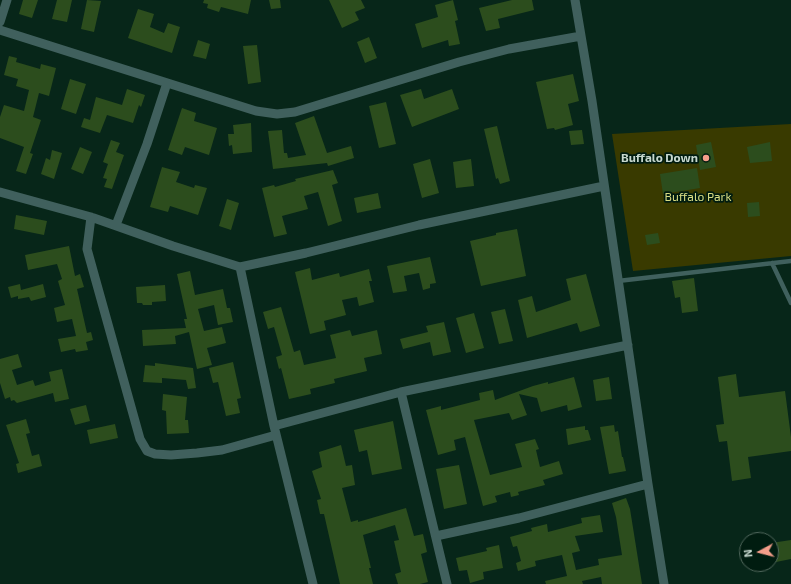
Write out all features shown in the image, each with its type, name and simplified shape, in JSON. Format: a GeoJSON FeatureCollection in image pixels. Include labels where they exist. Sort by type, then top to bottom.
{"type":"FeatureCollection","features":[{"type":"Feature","properties":{"kind":"street"},"geometry":{"type":"LineString","coordinates":[[0,22],[7,0]]}},
{"type":"Feature","properties":{"kind":"street"},"geometry":{"type":"LineString","coordinates":[[575,0],[592,101],[664,584]]}},
{"type":"Feature","properties":{"kind":"street"},"geometry":{"type":"LineString","coordinates":[[0,30],[256,111],[276,114],[295,112],[509,48],[581,36]]}},
{"type":"Feature","properties":{"kind":"street"},"geometry":{"type":"LineString","coordinates":[[116,225],[147,144],[167,83]]}},
{"type":"Feature","properties":{"kind":"street"},"geometry":{"type":"LineString","coordinates":[[0,192],[91,217],[172,246],[240,267],[306,253],[419,225],[604,186]]}},
{"type":"Feature","properties":{"kind":"street"},"geometry":{"type":"LineString","coordinates":[[91,217],[87,249],[140,440],[148,451],[155,454],[197,454],[222,450],[275,430],[401,392],[628,346]]}},
{"type":"Feature","properties":{"kind":"street"},"geometry":{"type":"LineString","coordinates":[[240,267],[275,430],[313,584]]}},
{"type":"Feature","properties":{"kind":"street"},"geometry":{"type":"LineString","coordinates":[[401,392],[448,584]]}},
{"type":"Feature","properties":{"kind":"street"},"geometry":{"type":"LineString","coordinates":[[436,536],[519,518],[648,484]]}},
{"type":"Feature","properties":{"kind":"lane"},"geometry":{"type":"LineString","coordinates":[[618,280],[791,261]]}},
{"type":"Feature","properties":{"kind":"lane"},"geometry":{"type":"LineString","coordinates":[[772,264],[791,303]]}},
{"type":"Feature","properties":{"kind":"green space","name":"Buffalo Park"},"geometry":{"type":"Polygon","coordinates":[[[791,124],[791,256],[633,271],[612,134],[791,124]]]}},
{"type":"Feature","properties":{"kind":"building"},"geometry":{"type":"Polygon","coordinates":[[[23,0],[38,0],[32,18],[19,14],[23,0]]]}},
{"type":"Feature","properties":{"kind":"building"},"geometry":{"type":"Polygon","coordinates":[[[57,0],[72,0],[67,22],[52,19],[57,0]]]}},
{"type":"Feature","properties":{"kind":"building"},"geometry":{"type":"Polygon","coordinates":[[[87,0],[101,1],[94,32],[81,29],[87,0]]]}},
{"type":"Feature","properties":{"kind":"building"},"geometry":{"type":"Polygon","coordinates":[[[204,0],[251,0],[248,14],[221,7],[219,12],[207,8],[208,4],[203,3],[204,0]]]}},
{"type":"Feature","properties":{"kind":"building"},"geometry":{"type":"Polygon","coordinates":[[[269,0],[280,0],[281,8],[271,9],[269,0]]]}},
{"type":"Feature","properties":{"kind":"building"},"geometry":{"type":"Polygon","coordinates":[[[329,0],[361,0],[365,8],[355,12],[359,20],[342,28],[329,0]]]}},
{"type":"Feature","properties":{"kind":"building"},"geometry":{"type":"Polygon","coordinates":[[[453,0],[458,20],[455,21],[460,44],[449,46],[448,40],[422,48],[415,24],[438,17],[435,5],[453,0]]]}},
{"type":"Feature","properties":{"kind":"building"},"geometry":{"type":"Polygon","coordinates":[[[512,0],[532,0],[534,10],[498,19],[500,28],[486,31],[479,8],[512,0]]]}},
{"type":"Feature","properties":{"kind":"building"},"geometry":{"type":"Polygon","coordinates":[[[138,9],[154,14],[150,27],[164,33],[168,23],[180,27],[172,53],[128,38],[138,9]]]}},
{"type":"Feature","properties":{"kind":"building"},"geometry":{"type":"Polygon","coordinates":[[[369,37],[377,58],[365,63],[357,42],[369,37]]]}},
{"type":"Feature","properties":{"kind":"building"},"geometry":{"type":"Polygon","coordinates":[[[198,40],[210,44],[206,59],[193,56],[198,40]]]}},
{"type":"Feature","properties":{"kind":"building"},"geometry":{"type":"Polygon","coordinates":[[[257,45],[261,82],[248,84],[243,46],[257,45]]]}},
{"type":"Feature","properties":{"kind":"building"},"geometry":{"type":"Polygon","coordinates":[[[9,56],[17,58],[16,62],[40,69],[41,64],[56,68],[49,96],[39,93],[33,117],[41,120],[30,153],[33,154],[26,174],[16,171],[24,147],[0,138],[0,117],[4,105],[24,111],[29,90],[16,86],[18,79],[4,75],[9,56]]]}},
{"type":"Feature","properties":{"kind":"building"},"geometry":{"type":"Polygon","coordinates":[[[573,74],[579,101],[568,104],[573,125],[555,130],[554,128],[547,129],[536,82],[573,74]]]}},
{"type":"Feature","properties":{"kind":"building"},"geometry":{"type":"Polygon","coordinates":[[[70,79],[86,84],[76,114],[61,109],[70,79]]]}},
{"type":"Feature","properties":{"kind":"building"},"geometry":{"type":"Polygon","coordinates":[[[127,89],[145,95],[141,107],[139,105],[133,123],[107,115],[100,133],[81,127],[84,118],[90,120],[96,97],[122,105],[127,89]]]}},
{"type":"Feature","properties":{"kind":"building"},"geometry":{"type":"Polygon","coordinates":[[[421,89],[424,99],[452,89],[459,109],[412,127],[400,95],[421,89]]]}},
{"type":"Feature","properties":{"kind":"building"},"geometry":{"type":"Polygon","coordinates":[[[386,102],[396,144],[379,148],[369,106],[386,102]]]}},
{"type":"Feature","properties":{"kind":"building"},"geometry":{"type":"Polygon","coordinates":[[[182,108],[196,113],[194,121],[217,128],[209,155],[185,147],[182,155],[168,150],[182,108]]]}},
{"type":"Feature","properties":{"kind":"building"},"geometry":{"type":"Polygon","coordinates":[[[314,116],[327,153],[351,146],[354,158],[328,166],[327,163],[273,169],[268,131],[282,130],[284,153],[287,153],[288,158],[306,155],[295,123],[314,116]]]}},
{"type":"Feature","properties":{"kind":"building"},"geometry":{"type":"Polygon","coordinates":[[[251,123],[252,152],[233,154],[232,145],[229,146],[228,134],[234,134],[233,125],[251,123]]]}},
{"type":"Feature","properties":{"kind":"building"},"geometry":{"type":"Polygon","coordinates":[[[497,126],[510,181],[500,184],[498,178],[496,179],[484,129],[497,126]]]}},
{"type":"Feature","properties":{"kind":"building"},"geometry":{"type":"Polygon","coordinates":[[[582,130],[584,144],[571,145],[569,131],[582,130]]]}},
{"type":"Feature","properties":{"kind":"building"},"geometry":{"type":"Polygon","coordinates":[[[111,140],[120,143],[116,152],[124,155],[112,189],[104,187],[107,179],[103,178],[108,164],[103,162],[111,140]]]}},
{"type":"Feature","properties":{"kind":"building"},"geometry":{"type":"Polygon","coordinates":[[[711,142],[716,167],[700,170],[696,145],[711,142]]]}},
{"type":"Feature","properties":{"kind":"building"},"geometry":{"type":"Polygon","coordinates":[[[770,142],[772,161],[750,163],[747,147],[770,142]]]}},
{"type":"Feature","properties":{"kind":"building"},"geometry":{"type":"Polygon","coordinates":[[[80,147],[92,152],[83,174],[71,169],[80,147]]]}},
{"type":"Feature","properties":{"kind":"building"},"geometry":{"type":"Polygon","coordinates":[[[52,150],[62,153],[54,179],[41,174],[46,158],[50,160],[52,150]]]}},
{"type":"Feature","properties":{"kind":"building"},"geometry":{"type":"Polygon","coordinates":[[[430,159],[439,193],[422,198],[413,164],[430,159]]]}},
{"type":"Feature","properties":{"kind":"building"},"geometry":{"type":"Polygon","coordinates":[[[471,159],[474,186],[456,188],[453,162],[471,159]]]}},
{"type":"Feature","properties":{"kind":"building"},"geometry":{"type":"Polygon","coordinates":[[[162,167],[180,172],[176,182],[194,188],[195,185],[207,188],[198,215],[170,206],[168,212],[150,207],[162,167]]]}},
{"type":"Feature","properties":{"kind":"building"},"geometry":{"type":"Polygon","coordinates":[[[697,168],[700,188],[663,194],[660,174],[697,168]]]}},
{"type":"Feature","properties":{"kind":"building"},"geometry":{"type":"Polygon","coordinates":[[[333,170],[338,183],[332,185],[342,221],[328,226],[318,192],[304,196],[308,209],[282,216],[287,234],[274,237],[262,188],[274,185],[275,187],[296,181],[295,179],[333,170]]]}},
{"type":"Feature","properties":{"kind":"building"},"geometry":{"type":"Polygon","coordinates":[[[378,193],[381,208],[357,213],[354,198],[378,193]]]}},
{"type":"Feature","properties":{"kind":"building"},"geometry":{"type":"Polygon","coordinates":[[[227,199],[239,203],[231,230],[219,226],[227,199]]]}},
{"type":"Feature","properties":{"kind":"building"},"geometry":{"type":"Polygon","coordinates":[[[759,202],[760,216],[748,217],[747,203],[759,202]]]}},
{"type":"Feature","properties":{"kind":"building"},"geometry":{"type":"Polygon","coordinates":[[[16,215],[47,221],[44,235],[14,229],[16,215]]]}},
{"type":"Feature","properties":{"kind":"building"},"geometry":{"type":"Polygon","coordinates":[[[517,229],[526,276],[481,286],[470,241],[496,235],[496,233],[517,229]]]}},
{"type":"Feature","properties":{"kind":"building"},"geometry":{"type":"Polygon","coordinates":[[[658,233],[660,243],[647,245],[645,235],[658,233]]]}},
{"type":"Feature","properties":{"kind":"building"},"geometry":{"type":"Polygon","coordinates":[[[69,246],[75,276],[80,274],[84,287],[77,289],[87,333],[91,332],[93,340],[86,342],[88,350],[76,352],[75,349],[61,352],[58,339],[76,336],[72,319],[57,322],[54,308],[65,305],[58,281],[62,279],[57,264],[28,270],[25,255],[69,246]]]}},
{"type":"Feature","properties":{"kind":"building"},"geometry":{"type":"Polygon","coordinates":[[[430,257],[436,283],[430,284],[430,288],[423,290],[419,273],[404,276],[407,291],[393,293],[387,266],[430,257]]]}},
{"type":"Feature","properties":{"kind":"building"},"geometry":{"type":"Polygon","coordinates":[[[310,268],[312,280],[339,273],[340,277],[369,269],[372,281],[369,281],[374,302],[359,306],[357,297],[342,300],[346,315],[324,321],[326,330],[310,334],[295,272],[310,268]]]}},
{"type":"Feature","properties":{"kind":"building"},"geometry":{"type":"Polygon","coordinates":[[[190,271],[195,295],[223,289],[227,308],[230,308],[233,322],[218,325],[214,305],[198,309],[204,331],[222,327],[226,343],[207,348],[212,365],[197,369],[189,332],[175,336],[176,344],[143,346],[142,330],[186,328],[184,319],[187,319],[177,274],[190,271]]]}},
{"type":"Feature","properties":{"kind":"building"},"geometry":{"type":"Polygon","coordinates":[[[586,274],[600,326],[580,332],[577,323],[527,338],[518,300],[532,296],[536,312],[571,300],[566,279],[586,274]]]}},
{"type":"Feature","properties":{"kind":"building"},"geometry":{"type":"Polygon","coordinates":[[[694,278],[698,311],[682,313],[680,297],[675,298],[672,281],[694,278]]]}},
{"type":"Feature","properties":{"kind":"building"},"geometry":{"type":"Polygon","coordinates":[[[20,284],[21,290],[43,284],[46,297],[31,301],[29,297],[18,299],[18,296],[11,298],[8,287],[20,284]]]}},
{"type":"Feature","properties":{"kind":"building"},"geometry":{"type":"Polygon","coordinates":[[[165,285],[166,301],[152,302],[152,305],[137,303],[136,287],[165,285]]]}},
{"type":"Feature","properties":{"kind":"building"},"geometry":{"type":"Polygon","coordinates":[[[281,307],[294,352],[300,350],[304,365],[336,358],[330,335],[350,330],[352,336],[377,330],[382,354],[364,358],[367,371],[334,379],[335,383],[310,389],[311,394],[289,399],[281,368],[279,369],[276,357],[282,355],[274,327],[268,329],[263,312],[281,307]]]}},
{"type":"Feature","properties":{"kind":"building"},"geometry":{"type":"Polygon","coordinates":[[[505,309],[513,341],[499,344],[491,312],[505,309]]]}},
{"type":"Feature","properties":{"kind":"building"},"geometry":{"type":"Polygon","coordinates":[[[474,313],[484,348],[466,353],[456,318],[474,313]]]}},
{"type":"Feature","properties":{"kind":"building"},"geometry":{"type":"Polygon","coordinates":[[[444,322],[451,352],[433,356],[430,342],[403,349],[400,339],[428,332],[426,326],[444,322]]]}},
{"type":"Feature","properties":{"kind":"building"},"geometry":{"type":"Polygon","coordinates":[[[18,354],[22,367],[12,370],[17,385],[33,380],[35,386],[51,381],[49,372],[62,369],[69,399],[55,402],[53,393],[17,403],[14,400],[11,401],[10,397],[5,399],[0,383],[0,359],[18,354]]]}},
{"type":"Feature","properties":{"kind":"building"},"geometry":{"type":"Polygon","coordinates":[[[233,362],[241,398],[237,399],[240,413],[226,416],[218,382],[213,383],[209,368],[233,362]]]}},
{"type":"Feature","properties":{"kind":"building"},"geometry":{"type":"Polygon","coordinates":[[[155,363],[193,368],[196,388],[188,389],[186,380],[162,378],[162,383],[143,382],[145,365],[155,366],[155,363]]]}},
{"type":"Feature","properties":{"kind":"building"},"geometry":{"type":"Polygon","coordinates":[[[736,374],[739,397],[785,391],[791,437],[791,451],[748,457],[751,478],[732,481],[727,441],[719,442],[716,425],[724,424],[718,377],[736,374]]]}},
{"type":"Feature","properties":{"kind":"building"},"geometry":{"type":"Polygon","coordinates":[[[574,377],[582,407],[568,411],[567,405],[541,412],[537,398],[519,394],[527,415],[512,420],[509,413],[474,420],[490,475],[522,467],[515,444],[535,439],[539,449],[536,450],[540,467],[559,461],[563,474],[543,480],[545,485],[518,492],[519,495],[511,497],[510,492],[495,496],[497,502],[483,506],[465,437],[454,440],[456,450],[438,455],[426,410],[441,406],[441,410],[480,400],[479,393],[493,390],[495,400],[533,386],[548,382],[548,384],[574,377]]]}},
{"type":"Feature","properties":{"kind":"building"},"geometry":{"type":"Polygon","coordinates":[[[609,377],[612,399],[596,401],[593,380],[609,377]]]}},
{"type":"Feature","properties":{"kind":"building"},"geometry":{"type":"Polygon","coordinates":[[[163,394],[187,397],[185,420],[188,420],[189,433],[167,434],[166,411],[162,410],[163,394]]]}},
{"type":"Feature","properties":{"kind":"building"},"geometry":{"type":"Polygon","coordinates":[[[86,405],[90,421],[75,425],[70,409],[86,405]]]}},
{"type":"Feature","properties":{"kind":"building"},"geometry":{"type":"Polygon","coordinates":[[[26,419],[30,433],[26,434],[32,456],[39,454],[42,466],[18,473],[16,464],[19,463],[6,425],[26,419]]]}},
{"type":"Feature","properties":{"kind":"building"},"geometry":{"type":"Polygon","coordinates":[[[393,421],[402,469],[372,475],[367,450],[359,452],[354,430],[393,421]]]}},
{"type":"Feature","properties":{"kind":"building"},"geometry":{"type":"Polygon","coordinates":[[[115,424],[118,438],[90,444],[87,430],[115,424]]]}},
{"type":"Feature","properties":{"kind":"building"},"geometry":{"type":"Polygon","coordinates":[[[614,425],[615,432],[618,431],[626,471],[609,474],[600,427],[614,425]]]}},
{"type":"Feature","properties":{"kind":"building"},"geometry":{"type":"Polygon","coordinates":[[[585,426],[585,430],[588,430],[591,440],[568,445],[566,429],[585,426]]]}},
{"type":"Feature","properties":{"kind":"building"},"geometry":{"type":"Polygon","coordinates":[[[341,445],[346,466],[352,465],[355,485],[342,488],[351,522],[358,520],[358,522],[406,508],[414,536],[423,534],[427,552],[421,554],[428,582],[420,584],[398,584],[395,574],[401,572],[394,541],[399,540],[395,525],[363,535],[371,568],[369,568],[373,584],[340,584],[324,514],[320,514],[317,500],[321,499],[312,471],[322,467],[319,452],[341,445]]]}},
{"type":"Feature","properties":{"kind":"building"},"geometry":{"type":"Polygon","coordinates":[[[459,465],[467,504],[444,509],[436,469],[459,465]]]}},
{"type":"Feature","properties":{"kind":"building"},"geometry":{"type":"Polygon","coordinates":[[[626,498],[630,509],[642,584],[602,584],[601,577],[582,581],[583,584],[546,584],[545,581],[567,576],[562,555],[535,561],[536,566],[518,571],[516,563],[521,561],[517,546],[513,547],[510,537],[532,531],[531,528],[547,524],[548,532],[582,523],[581,518],[600,515],[603,532],[575,536],[580,551],[572,553],[576,570],[599,565],[598,559],[622,555],[616,517],[612,503],[626,498]]]}},
{"type":"Feature","properties":{"kind":"building"},"geometry":{"type":"Polygon","coordinates":[[[791,540],[791,559],[779,561],[779,542],[791,540]]]}},
{"type":"Feature","properties":{"kind":"building"},"geometry":{"type":"Polygon","coordinates":[[[499,545],[503,568],[483,572],[484,579],[470,583],[467,570],[459,571],[456,558],[487,551],[486,548],[499,545]]]}},
{"type":"Feature","properties":{"kind":"place","name":"Buffalo Down"},"geometry":{"type":"Point","coordinates":[706,158]}}]}
